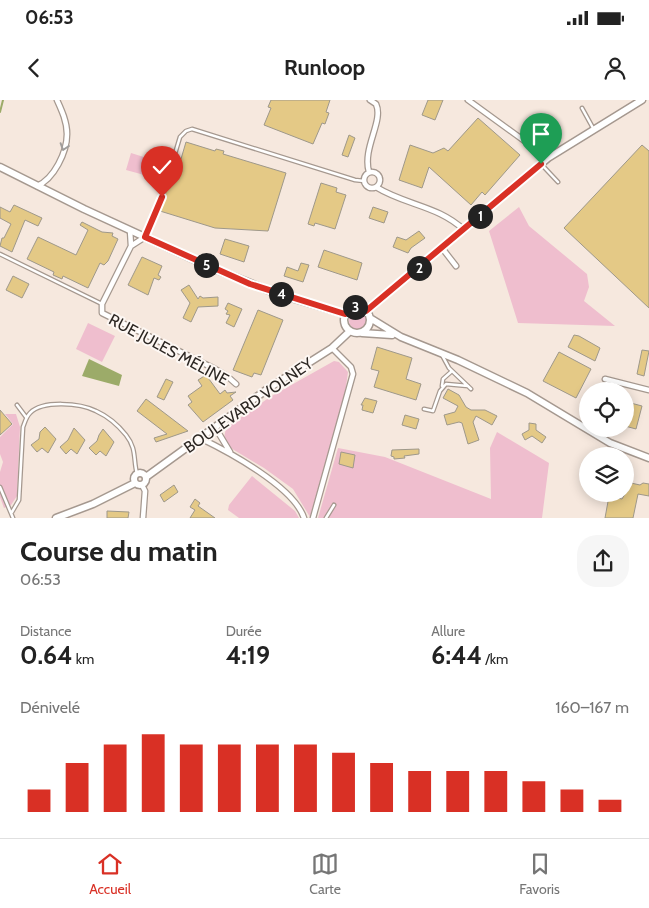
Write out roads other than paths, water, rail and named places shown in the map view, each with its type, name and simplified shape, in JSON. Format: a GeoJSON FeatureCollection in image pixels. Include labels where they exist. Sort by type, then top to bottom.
{"type":"FeatureCollection","features":[{"type":"Feature","properties":{"kind":"main road"},"geometry":{"type":"LineString","coordinates":[[366,311],[548,158],[642,100]]}},
{"type":"Feature","properties":{"kind":"main road"},"geometry":{"type":"LineString","coordinates":[[0,169],[250,284],[345,314]]}},
{"type":"Feature","properties":{"kind":"main road"},"geometry":{"type":"LineString","coordinates":[[345,314],[355,307],[366,311],[370,318],[401,336],[527,393],[610,443],[649,458]]}},
{"type":"Feature","properties":{"kind":"main road"},"geometry":{"type":"LineString","coordinates":[[345,314],[344,326],[349,332],[376,332],[401,336]]}},
{"type":"Feature","properties":{"kind":"main road"},"geometry":{"type":"LineString","coordinates":[[362,333],[369,325],[370,318]]}},
{"type":"Feature","properties":{"kind":"main road","name":"BOULEVARD VOLNEY"},"geometry":{"type":"LineString","coordinates":[[142,485],[146,477],[284,378],[332,348],[349,332]]}},
{"type":"Feature","properties":{"kind":"main road"},"geometry":{"type":"LineString","coordinates":[[135,483],[134,479],[137,474],[143,474],[146,477]]}},
{"type":"Feature","properties":{"kind":"main road"},"geometry":{"type":"LineString","coordinates":[[56,518],[93,504],[135,483],[142,485]]}},
{"type":"Feature","properties":{"kind":"street"},"geometry":{"type":"LineString","coordinates":[[37,186],[48,179],[64,148],[66,140],[66,124],[57,100]]}},
{"type":"Feature","properties":{"kind":"street"},"geometry":{"type":"LineString","coordinates":[[369,172],[367,156],[378,112],[376,104],[370,100]]}},
{"type":"Feature","properties":{"kind":"street"},"geometry":{"type":"LineString","coordinates":[[468,100],[548,158]]}},
{"type":"Feature","properties":{"kind":"street"},"geometry":{"type":"LineString","coordinates":[[376,188],[380,184],[381,178],[374,171],[369,172],[365,176],[366,186],[376,188],[447,216],[464,230]]}},
{"type":"Feature","properties":{"kind":"street"},"geometry":{"type":"LineString","coordinates":[[130,230],[131,246],[145,237]]}},
{"type":"Feature","properties":{"kind":"street","name":"RUE JULES MÉLINE"},"geometry":{"type":"LineString","coordinates":[[131,246],[102,304],[104,314],[215,369],[236,384]]}},
{"type":"Feature","properties":{"kind":"street"},"geometry":{"type":"LineString","coordinates":[[442,248],[456,266]]}},
{"type":"Feature","properties":{"kind":"street"},"geometry":{"type":"LineString","coordinates":[[313,518],[353,374],[351,367],[332,348]]}},
{"type":"Feature","properties":{"kind":"street"},"geometry":{"type":"LineString","coordinates":[[605,379],[649,390]]}},
{"type":"Feature","properties":{"kind":"street"},"geometry":{"type":"LineString","coordinates":[[215,427],[231,453]]}},
{"type":"Feature","properties":{"kind":"street"},"geometry":{"type":"LineString","coordinates":[[200,438],[231,453],[282,489],[299,507],[304,518]]}},
{"type":"Feature","properties":{"kind":"street"},"geometry":{"type":"LineString","coordinates":[[142,485],[145,491],[143,518]]}},
{"type":"Feature","properties":{"kind":"lane"},"geometry":{"type":"LineString","coordinates":[[582,108],[594,130]]}},
{"type":"Feature","properties":{"kind":"lane"},"geometry":{"type":"LineString","coordinates":[[145,237],[162,197],[180,137],[186,131],[192,130],[354,180],[364,181]]}},
{"type":"Feature","properties":{"kind":"lane"},"geometry":{"type":"LineString","coordinates":[[541,164],[558,182]]}},
{"type":"Feature","properties":{"kind":"lane"},"geometry":{"type":"LineString","coordinates":[[0,254],[102,304]]}},
{"type":"Feature","properties":{"kind":"lane"},"geometry":{"type":"LineString","coordinates":[[441,353],[452,371],[471,389]]}},
{"type":"Feature","properties":{"kind":"lane"},"geometry":{"type":"LineString","coordinates":[[424,409],[434,411],[443,379],[452,371]]}},
{"type":"Feature","properties":{"kind":"lane"},"geometry":{"type":"LineString","coordinates":[[442,388],[446,384],[468,386]]}},
{"type":"Feature","properties":{"kind":"lane"},"geometry":{"type":"LineString","coordinates":[[17,405],[26,417]]}},
{"type":"Feature","properties":{"kind":"lane"},"geometry":{"type":"LineString","coordinates":[[12,512],[19,500],[22,437],[26,417],[38,408],[53,405],[75,406],[94,410],[117,424],[126,435],[136,454],[137,474]]}},
{"type":"Feature","properties":{"kind":"lane"},"geometry":{"type":"LineString","coordinates":[[0,487],[13,518]]}},
{"type":"Feature","properties":{"kind":"lane"},"geometry":{"type":"LineString","coordinates":[[326,518],[334,505]]}},
{"type":"Feature","properties":{"kind":"waterway"},"geometry":{"type":"LineString","coordinates":[[0,112],[3,100]]}}]}
